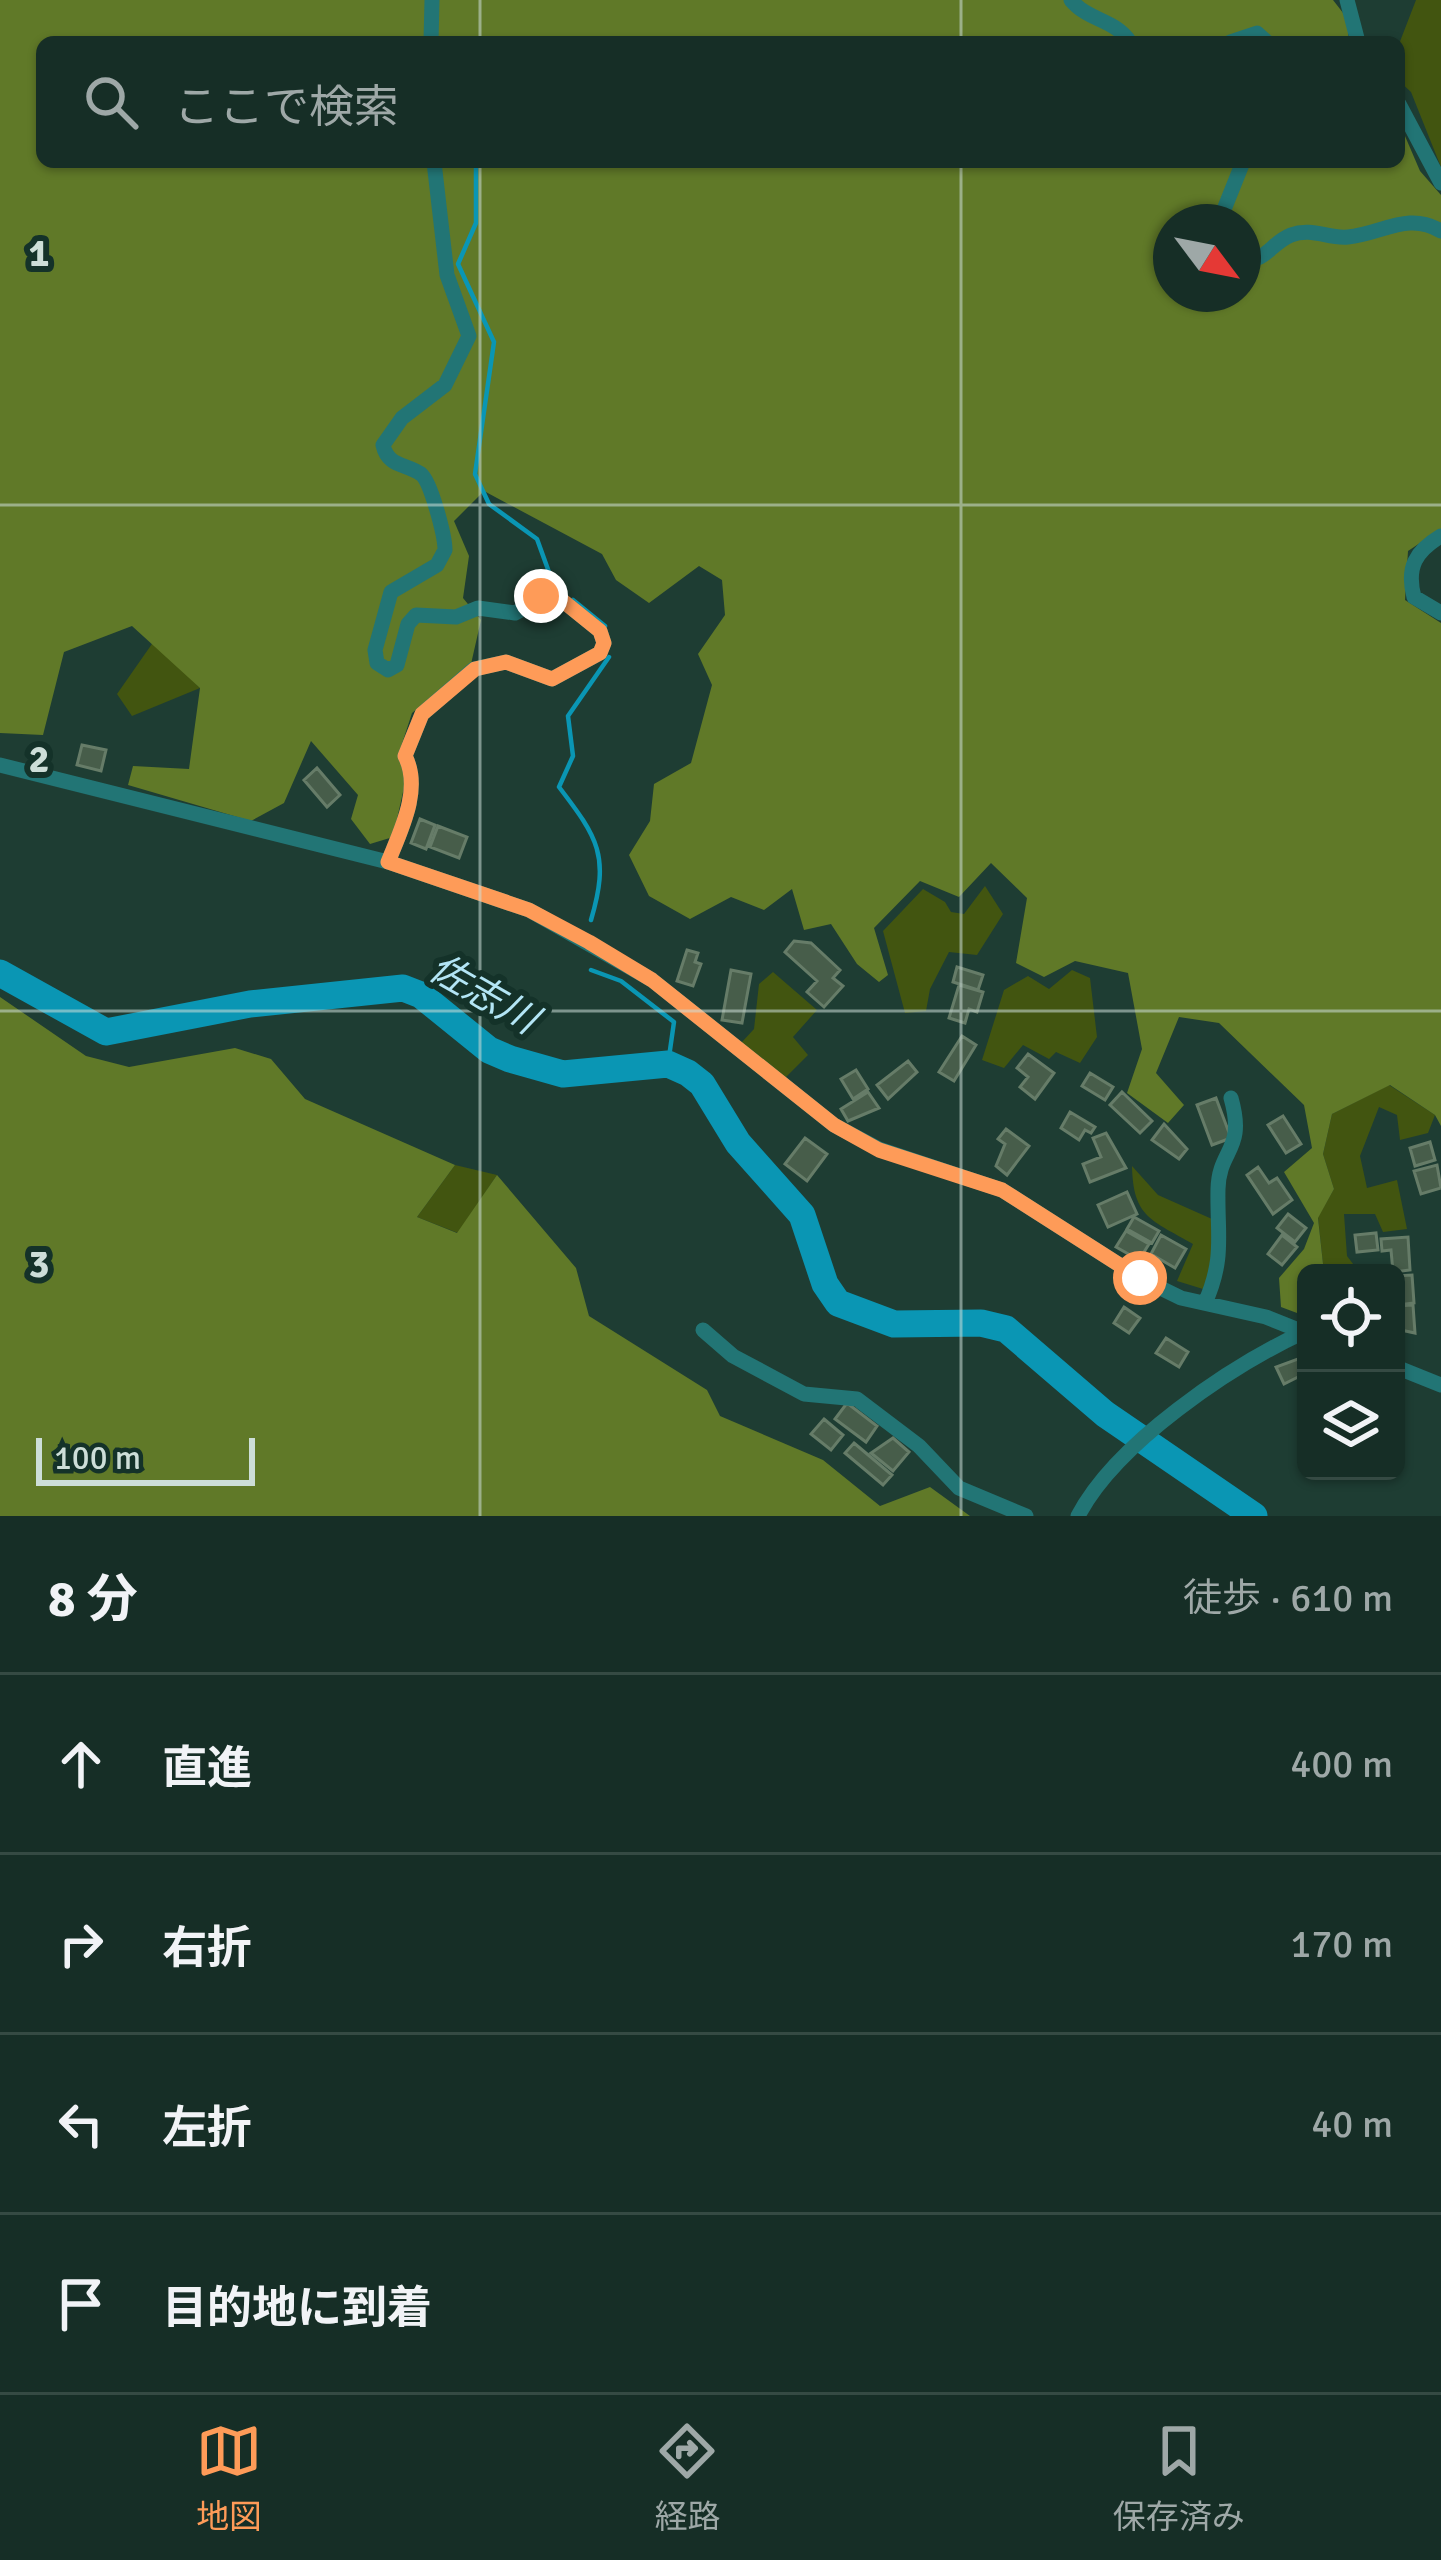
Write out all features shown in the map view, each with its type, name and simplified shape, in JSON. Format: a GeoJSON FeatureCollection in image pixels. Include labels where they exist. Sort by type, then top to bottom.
{"type":"FeatureCollection","features":[{"type":"Feature","properties":{"kind":"street"},"geometry":{"type":"LineString","coordinates":[[431,36],[432,0]]}},
{"type":"Feature","properties":{"kind":"street"},"geometry":{"type":"LineString","coordinates":[[1071,0],[1089,18],[1113,24],[1124,36]]}},
{"type":"Feature","properties":{"kind":"street"},"geometry":{"type":"LineString","coordinates":[[1347,0],[1356,36]]}},
{"type":"Feature","properties":{"kind":"street"},"geometry":{"type":"LineString","coordinates":[[1405,115],[1441,182]]}},
{"type":"Feature","properties":{"kind":"street"},"geometry":{"type":"LineString","coordinates":[[388,862],[407,816],[412,771],[405,756],[422,714],[475,669],[491,662],[506,662],[552,679],[600,653],[604,643],[600,631],[553,593],[503,614],[478,608],[456,616],[416,615],[408,624],[397,665],[388,670],[377,663],[375,650],[392,592],[437,565],[445,550],[431,487],[421,475],[393,463],[383,445],[402,418],[445,385],[469,336],[447,275],[435,168]]}},
{"type":"Feature","properties":{"kind":"street"},"geometry":{"type":"LineString","coordinates":[[1224,204],[1240,168]]}},
{"type":"Feature","properties":{"kind":"street"},"geometry":{"type":"LineString","coordinates":[[1261,259],[1286,237],[1308,231],[1347,237],[1403,222],[1441,232]]}},
{"type":"Feature","properties":{"kind":"street"},"geometry":{"type":"LineString","coordinates":[[1441,536],[1413,560],[1409,580],[1414,597],[1441,613]]}},
{"type":"Feature","properties":{"kind":"street"},"geometry":{"type":"LineString","coordinates":[[0,765],[388,862],[508,902],[652,980],[834,1125],[879,1150],[1002,1190],[1140,1278],[1297,1331]]}},
{"type":"Feature","properties":{"kind":"street"},"geometry":{"type":"LineString","coordinates":[[1205,1303],[1222,1255],[1217,1184],[1240,1130],[1231,1098]]}},
{"type":"Feature","properties":{"kind":"street"},"geometry":{"type":"LineString","coordinates":[[703,1330],[733,1356],[804,1394],[856,1399],[919,1446],[959,1488],[1026,1516]]}},
{"type":"Feature","properties":{"kind":"street"},"geometry":{"type":"LineString","coordinates":[[1078,1516],[1095,1490],[1157,1428],[1268,1349],[1297,1336]]}},
{"type":"Feature","properties":{"kind":"street"},"geometry":{"type":"LineString","coordinates":[[1405,1371],[1441,1385]]}},
{"type":"Feature","properties":{"kind":"green space"},"geometry":{"type":"Polygon","coordinates":[[[0,0],[1333,0],[1347,18],[1348,36],[36,36],[36,168],[1405,168],[1405,136],[1420,171],[1441,195],[1441,529],[1408,551],[1405,600],[1441,623],[1441,1126],[1435,1115],[1390,1085],[1332,1114],[1323,1154],[1334,1189],[1318,1218],[1323,1264],[1297,1264],[1297,1313],[1281,1307],[1279,1278],[1304,1249],[1314,1223],[1284,1172],[1312,1148],[1304,1105],[1219,1023],[1179,1017],[1156,1073],[1184,1105],[1168,1123],[1127,1093],[1142,1049],[1128,973],[1075,961],[1044,977],[1016,963],[1027,898],[991,863],[959,897],[920,881],[874,928],[888,975],[879,982],[857,964],[831,924],[804,930],[792,889],[764,910],[731,897],[690,919],[649,896],[629,855],[650,821],[654,784],[691,763],[712,685],[698,654],[725,615],[722,580],[699,566],[649,603],[616,580],[602,554],[484,491],[454,521],[469,556],[463,598],[481,620],[471,664],[412,713],[398,756],[407,774],[393,837],[370,844],[351,819],[358,795],[311,741],[284,803],[251,821],[128,785],[133,766],[189,769],[200,688],[132,626],[64,652],[43,735],[0,733],[0,0]]]}},
{"type":"Feature","properties":{"kind":"green space"},"geometry":{"type":"Polygon","coordinates":[[[1416,0],[1441,0],[1441,167],[1405,86],[1402,36],[1416,0]]]}},
{"type":"Feature","properties":{"kind":"green space"},"geometry":{"type":"Polygon","coordinates":[[[154,641],[200,688],[132,716],[117,694],[154,641]]]}},
{"type":"Feature","properties":{"kind":"green space"},"geometry":{"type":"Polygon","coordinates":[[[985,886],[1003,914],[977,955],[949,952],[930,989],[926,1011],[905,1013],[883,931],[923,889],[945,902],[951,912],[964,914],[985,886]]]}},
{"type":"Feature","properties":{"kind":"green space"},"geometry":{"type":"Polygon","coordinates":[[[1072,970],[1090,978],[1097,1037],[1080,1063],[1056,1052],[1049,1059],[1023,1045],[1004,1068],[982,1060],[1004,990],[1028,976],[1049,989],[1072,970]]]}},
{"type":"Feature","properties":{"kind":"green space"},"geometry":{"type":"Polygon","coordinates":[[[773,972],[817,1010],[793,1037],[808,1055],[785,1078],[741,1043],[754,1029],[759,984],[773,972]]]}},
{"type":"Feature","properties":{"kind":"green space"},"geometry":{"type":"Polygon","coordinates":[[[0,997],[86,1056],[129,1067],[235,1048],[271,1059],[305,1099],[455,1165],[417,1217],[457,1233],[497,1175],[576,1268],[589,1316],[707,1390],[720,1416],[823,1460],[880,1506],[930,1487],[970,1516],[0,1516],[0,997]]]}},
{"type":"Feature","properties":{"kind":"green space"},"geometry":{"type":"Polygon","coordinates":[[[1389,1085],[1435,1115],[1428,1133],[1400,1140],[1397,1115],[1379,1107],[1360,1156],[1367,1188],[1397,1180],[1407,1229],[1383,1232],[1375,1214],[1344,1214],[1347,1256],[1353,1264],[1323,1264],[1318,1217],[1334,1189],[1323,1154],[1332,1114],[1389,1085]]]}},
{"type":"Feature","properties":{"kind":"green space"},"geometry":{"type":"Polygon","coordinates":[[[455,1165],[497,1175],[458,1233],[417,1217],[455,1165]]]}},
{"type":"Feature","properties":{"kind":"green space"},"geometry":{"type":"Polygon","coordinates":[[[1132,1166],[1158,1195],[1212,1219],[1218,1250],[1203,1289],[1177,1281],[1193,1244],[1148,1216],[1136,1197],[1132,1166]]]}},
{"type":"Feature","properties":{"kind":"building"},"geometry":{"type":"Polygon","coordinates":[[[82,745],[106,750],[101,771],[77,765],[82,745]]]}},
{"type":"Feature","properties":{"kind":"building"},"geometry":{"type":"Polygon","coordinates":[[[317,768],[340,795],[327,807],[304,780],[317,768]]]}},
{"type":"Feature","properties":{"kind":"building"},"geometry":{"type":"Polygon","coordinates":[[[420,819],[435,825],[426,849],[411,843],[420,819]]]}},
{"type":"Feature","properties":{"kind":"building"},"geometry":{"type":"Polygon","coordinates":[[[438,826],[467,837],[459,858],[430,847],[438,826]]]}},
{"type":"Feature","properties":{"kind":"building"},"geometry":{"type":"Polygon","coordinates":[[[794,941],[811,943],[840,970],[833,978],[843,986],[824,1007],[807,992],[817,981],[785,952],[794,941]]]}},
{"type":"Feature","properties":{"kind":"building"},"geometry":{"type":"Polygon","coordinates":[[[687,950],[698,953],[695,962],[701,964],[693,986],[677,981],[687,950]]]}},
{"type":"Feature","properties":{"kind":"building"},"geometry":{"type":"Polygon","coordinates":[[[957,967],[983,975],[978,990],[953,982],[957,967]]]}},
{"type":"Feature","properties":{"kind":"building"},"geometry":{"type":"Polygon","coordinates":[[[731,970],[751,974],[742,1023],[722,1020],[731,970]]]}},
{"type":"Feature","properties":{"kind":"building"},"geometry":{"type":"Polygon","coordinates":[[[959,985],[983,992],[977,1012],[969,1009],[965,1023],[949,1018],[959,985]]]}},
{"type":"Feature","properties":{"kind":"building"},"geometry":{"type":"Polygon","coordinates":[[[962,1036],[976,1045],[954,1081],[939,1072],[962,1036]]]}},
{"type":"Feature","properties":{"kind":"building"},"geometry":{"type":"Polygon","coordinates":[[[1028,1054],[1054,1073],[1035,1099],[1020,1087],[1028,1077],[1017,1068],[1028,1054]]]}},
{"type":"Feature","properties":{"kind":"building"},"geometry":{"type":"Polygon","coordinates":[[[908,1061],[917,1072],[888,1099],[877,1085],[908,1061]]]}},
{"type":"Feature","properties":{"kind":"building"},"geometry":{"type":"Polygon","coordinates":[[[856,1070],[868,1089],[853,1099],[841,1079],[856,1070]]]}},
{"type":"Feature","properties":{"kind":"building"},"geometry":{"type":"Polygon","coordinates":[[[1090,1073],[1113,1087],[1105,1100],[1082,1086],[1090,1073]]]}},
{"type":"Feature","properties":{"kind":"building"},"geometry":{"type":"Polygon","coordinates":[[[868,1092],[879,1108],[848,1121],[841,1109],[868,1092]]]}},
{"type":"Feature","properties":{"kind":"building"},"geometry":{"type":"Polygon","coordinates":[[[1122,1092],[1152,1121],[1140,1133],[1110,1105],[1122,1092]]]}},
{"type":"Feature","properties":{"kind":"building"},"geometry":{"type":"Polygon","coordinates":[[[1216,1098],[1231,1138],[1212,1145],[1197,1105],[1216,1098]]]}},
{"type":"Feature","properties":{"kind":"building"},"geometry":{"type":"Polygon","coordinates":[[[1070,1112],[1095,1127],[1091,1133],[1085,1130],[1079,1140],[1061,1128],[1070,1112]]]}},
{"type":"Feature","properties":{"kind":"building"},"geometry":{"type":"Polygon","coordinates":[[[1283,1116],[1301,1144],[1286,1153],[1268,1125],[1283,1116]]]}},
{"type":"Feature","properties":{"kind":"building"},"geometry":{"type":"Polygon","coordinates":[[[1164,1124],[1187,1149],[1179,1159],[1152,1140],[1164,1124]]]}},
{"type":"Feature","properties":{"kind":"building"},"geometry":{"type":"Polygon","coordinates":[[[1006,1129],[1029,1146],[1007,1175],[996,1166],[1005,1144],[998,1139],[1006,1129]]]}},
{"type":"Feature","properties":{"kind":"building"},"geometry":{"type":"Polygon","coordinates":[[[1106,1133],[1126,1168],[1090,1182],[1083,1164],[1101,1157],[1093,1138],[1106,1133]]]}},
{"type":"Feature","properties":{"kind":"building"},"geometry":{"type":"Polygon","coordinates":[[[805,1138],[827,1154],[807,1181],[785,1164],[805,1138]]]}},
{"type":"Feature","properties":{"kind":"building"},"geometry":{"type":"Polygon","coordinates":[[[1430,1142],[1435,1160],[1415,1166],[1410,1148],[1430,1142]]]}},
{"type":"Feature","properties":{"kind":"building"},"geometry":{"type":"Polygon","coordinates":[[[1437,1165],[1441,1188],[1421,1194],[1414,1171],[1437,1165]]]}},
{"type":"Feature","properties":{"kind":"building"},"geometry":{"type":"Polygon","coordinates":[[[1258,1167],[1269,1183],[1277,1178],[1292,1200],[1273,1214],[1247,1175],[1258,1167]]]}},
{"type":"Feature","properties":{"kind":"building"},"geometry":{"type":"Polygon","coordinates":[[[1127,1192],[1137,1214],[1108,1227],[1098,1205],[1127,1192]]]}},
{"type":"Feature","properties":{"kind":"building"},"geometry":{"type":"Polygon","coordinates":[[[1288,1214],[1306,1228],[1295,1242],[1277,1228],[1288,1214]]]}},
{"type":"Feature","properties":{"kind":"building"},"geometry":{"type":"Polygon","coordinates":[[[1134,1217],[1159,1231],[1152,1243],[1127,1229],[1134,1217]]]}},
{"type":"Feature","properties":{"kind":"building"},"geometry":{"type":"Polygon","coordinates":[[[1126,1231],[1149,1244],[1139,1260],[1116,1247],[1126,1231]]]}},
{"type":"Feature","properties":{"kind":"building"},"geometry":{"type":"Polygon","coordinates":[[[1376,1233],[1378,1250],[1357,1252],[1355,1235],[1376,1233]]]}},
{"type":"Feature","properties":{"kind":"building"},"geometry":{"type":"Polygon","coordinates":[[[1161,1235],[1186,1249],[1175,1268],[1151,1254],[1161,1235]]]}},
{"type":"Feature","properties":{"kind":"building"},"geometry":{"type":"Polygon","coordinates":[[[1282,1235],[1297,1247],[1282,1265],[1268,1254],[1282,1235]]]}},
{"type":"Feature","properties":{"kind":"building"},"geometry":{"type":"Polygon","coordinates":[[[1408,1237],[1410,1270],[1405,1271],[1405,1264],[1392,1264],[1391,1250],[1382,1251],[1381,1239],[1408,1237]]]}},
{"type":"Feature","properties":{"kind":"building"},"geometry":{"type":"Polygon","coordinates":[[[1405,1275],[1412,1275],[1414,1303],[1405,1304],[1405,1275]]]}},
{"type":"Feature","properties":{"kind":"building"},"geometry":{"type":"Polygon","coordinates":[[[1405,1305],[1413,1305],[1415,1333],[1405,1331],[1405,1305]]]}},
{"type":"Feature","properties":{"kind":"building"},"geometry":{"type":"Polygon","coordinates":[[[1124,1307],[1140,1318],[1129,1333],[1114,1323],[1124,1307]]]}},
{"type":"Feature","properties":{"kind":"building"},"geometry":{"type":"Polygon","coordinates":[[[1166,1338],[1188,1352],[1179,1367],[1156,1353],[1166,1338]]]}},
{"type":"Feature","properties":{"kind":"building"},"geometry":{"type":"Polygon","coordinates":[[[1297,1359],[1297,1378],[1284,1384],[1276,1367],[1297,1359]]]}},
{"type":"Feature","properties":{"kind":"building"},"geometry":{"type":"Polygon","coordinates":[[[847,1403],[877,1426],[866,1442],[835,1419],[847,1403]]]}},
{"type":"Feature","properties":{"kind":"building"},"geometry":{"type":"Polygon","coordinates":[[[824,1419],[843,1435],[831,1450],[811,1434],[824,1419]]]}},
{"type":"Feature","properties":{"kind":"building"},"geometry":{"type":"Polygon","coordinates":[[[893,1438],[909,1452],[893,1471],[871,1453],[893,1438]]]}},
{"type":"Feature","properties":{"kind":"building"},"geometry":{"type":"Polygon","coordinates":[[[854,1443],[892,1475],[883,1485],[845,1453],[854,1443]]]}},
{"type":"Feature","properties":{"kind":"waterway"},"geometry":{"type":"LineString","coordinates":[[476,168],[476,223],[458,264],[494,342],[475,474],[489,504],[537,539],[554,586]]}},
{"type":"Feature","properties":{"kind":"waterway"},"geometry":{"type":"LineString","coordinates":[[573,600],[605,626]]}},
{"type":"Feature","properties":{"kind":"waterway"},"geometry":{"type":"LineString","coordinates":[[591,920],[600,879],[597,849],[559,787],[573,756],[568,716],[609,657]]}},
{"type":"Feature","properties":{"kind":"waterway"},"geometry":{"type":"LineString","coordinates":[[591,970],[621,981],[674,1022],[668,1064]]}},
{"type":"Feature","properties":{"kind":"waterway","name":"佐志川"},"geometry":{"type":"LineString","coordinates":[[0,973],[106,1032],[250,1004],[403,988],[421,995],[489,1050],[510,1059],[563,1074],[668,1064],[702,1084],[738,1143],[802,1215],[825,1284],[838,1303],[894,1324],[981,1323],[1006,1329],[1105,1414],[1254,1516]]}},
{"type":"Feature","properties":{"kind":"route"},"geometry":{"type":"LineString","coordinates":[[541,596],[553,593],[584,615],[600,631],[604,643],[600,653],[552,679],[506,662],[491,662],[475,669],[422,714],[412,727],[405,756],[412,771],[407,816],[388,862],[529,910],[589,942],[652,980],[834,1125],[879,1150],[983,1182],[1027,1202],[1140,1278]]}}]}
